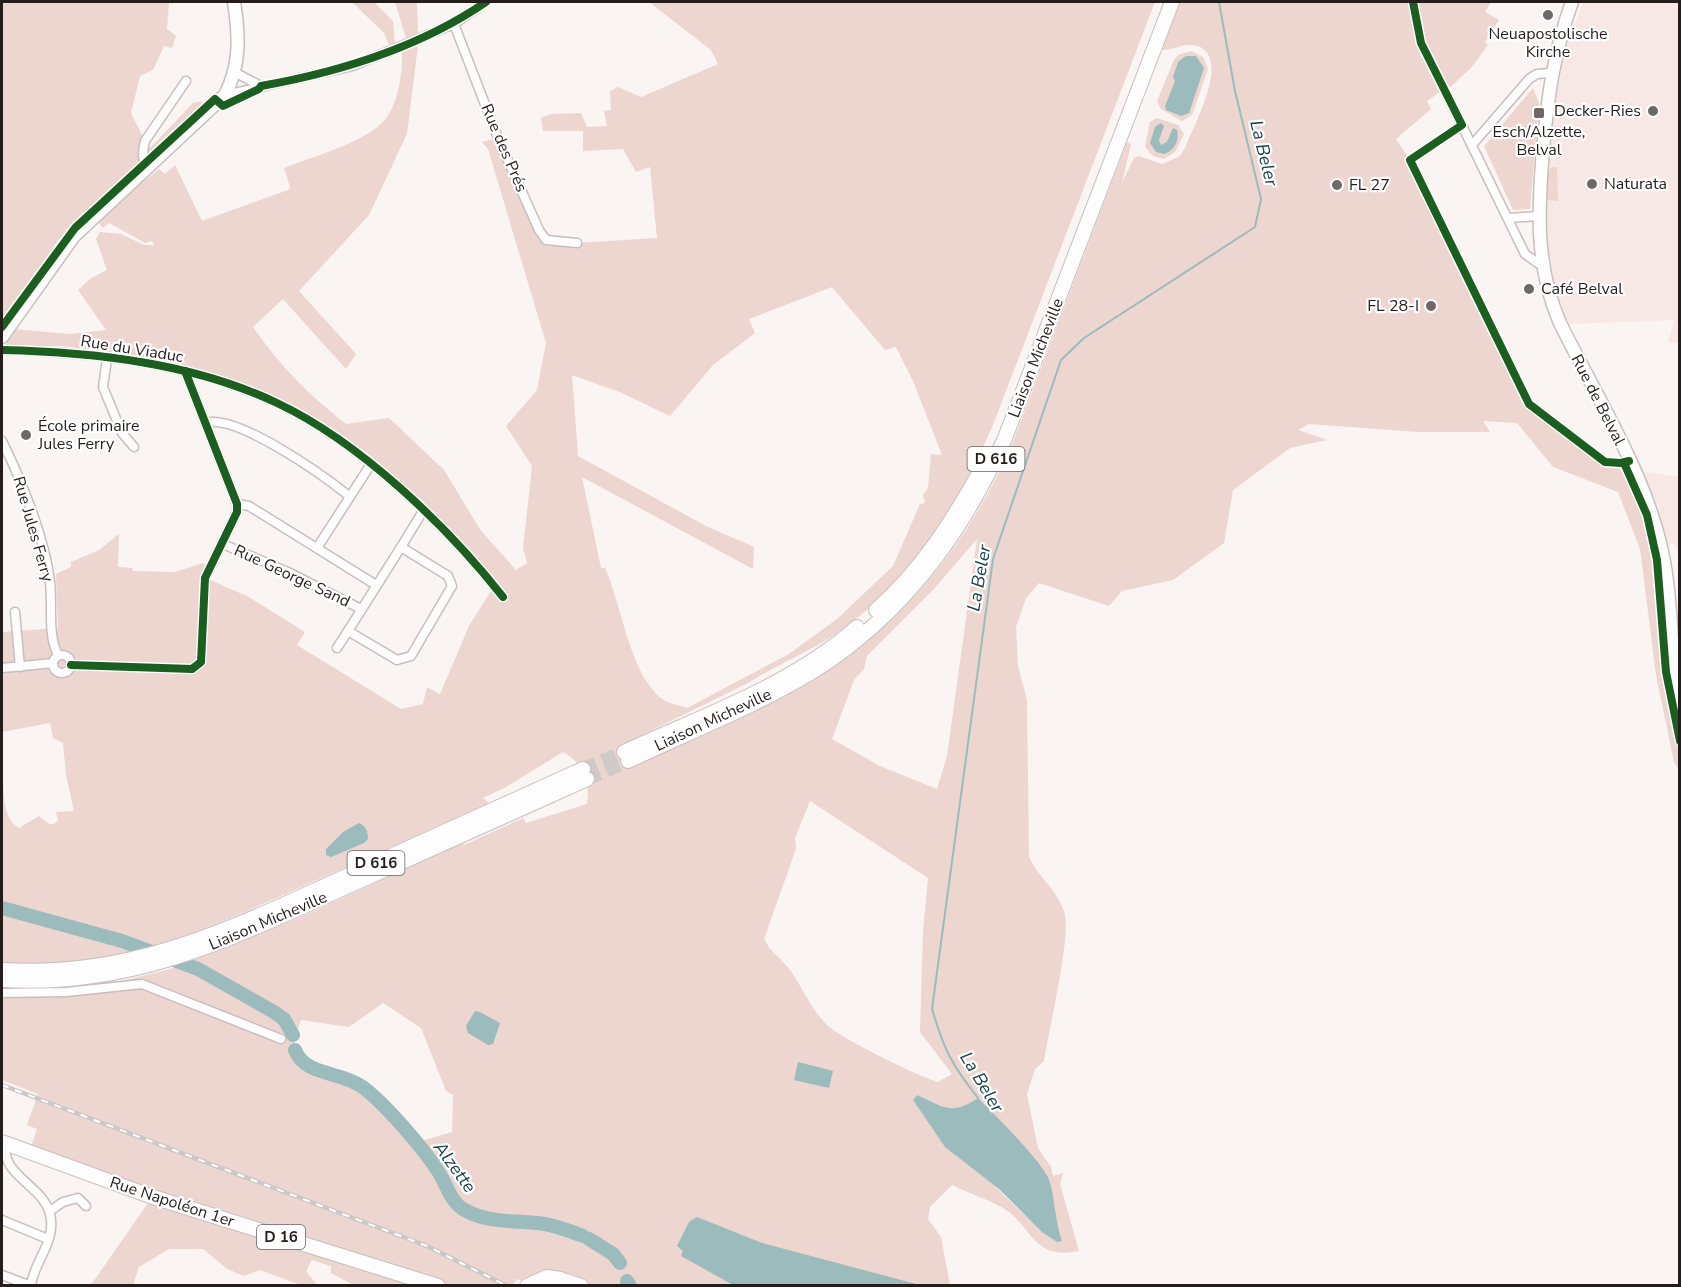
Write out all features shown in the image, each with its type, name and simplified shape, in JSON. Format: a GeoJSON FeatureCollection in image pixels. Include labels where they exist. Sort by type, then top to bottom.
{"type":"FeatureCollection","features":[{"type":"Feature","properties":{"kind":"main road"},"geometry":{"type":"LineString","coordinates":[[2,337],[74,236],[225,95],[234,72],[238,38],[234,2]]}},
{"type":"Feature","properties":{"kind":"main road","name":"Liaison Micheville"},"geometry":{"type":"LineString","coordinates":[[1162,2],[1001,425],[983,466],[954,519],[917,568],[884,603],[848,635],[806,664],[626,756],[755,702],[811,672],[853,643],[891,610],[942,552],[977,497],[1005,438],[1172,2]]}},
{"type":"Feature","properties":{"kind":"main road","name":"Rue de Belval"},"geometry":{"type":"LineString","coordinates":[[1572,2],[1551,73],[1538,216],[1542,266],[1551,304],[1629,461],[1652,513],[1664,561],[1672,671],[1680,711]]}},
{"type":"Feature","properties":{"kind":"main road","name":"Liaison Micheville"},"geometry":{"type":"LineString","coordinates":[[2,970],[68,970],[117,964],[149,956],[165,957],[181,957],[302,907],[585,774],[165,957],[118,973],[70,980],[2,980]]}},
{"type":"Feature","properties":{"kind":"main road","name":"Rue Napoléon 1er"},"geometry":{"type":"LineString","coordinates":[[4,1142],[146,1195],[419,1282]]}},
{"type":"Feature","properties":{"kind":"main road"},"geometry":{"type":"LineString","coordinates":[[527,1286],[547,1277],[581,1286]]}},
{"type":"Feature","properties":{"kind":"main road","name":"D 16"},"geometry":{"type":"LineString","coordinates":[[419,1282],[438,1286]]}},
{"type":"Feature","properties":{"kind":"street"},"geometry":{"type":"LineString","coordinates":[[225,95],[320,76],[353,66],[454,24],[486,2]]}},
{"type":"Feature","properties":{"kind":"street","name":"Rue des Prés"},"geometry":{"type":"LineString","coordinates":[[454,24],[498,138],[539,230],[546,240],[577,243]]}},
{"type":"Feature","properties":{"kind":"street"},"geometry":{"type":"LineString","coordinates":[[234,72],[261,86]]}},
{"type":"Feature","properties":{"kind":"street"},"geometry":{"type":"LineString","coordinates":[[1472,145],[1529,79],[1537,74],[1551,73]]}},
{"type":"Feature","properties":{"kind":"street"},"geometry":{"type":"LineString","coordinates":[[148,168],[144,162],[145,141],[186,81]]}},
{"type":"Feature","properties":{"kind":"street"},"geometry":{"type":"LineString","coordinates":[[1449,99],[1525,254],[1542,266]]}},
{"type":"Feature","properties":{"kind":"street"},"geometry":{"type":"LineString","coordinates":[[1508,218],[1538,216]]}},
{"type":"Feature","properties":{"kind":"street","name":"Rue du Viaduc"},"geometry":{"type":"LineString","coordinates":[[2,350],[60,351],[185,370],[277,403],[315,424],[371,464],[471,558],[503,597]]}},
{"type":"Feature","properties":{"kind":"street"},"geometry":{"type":"LineString","coordinates":[[107,359],[103,387],[122,433],[134,447]]}},
{"type":"Feature","properties":{"kind":"street"},"geometry":{"type":"LineString","coordinates":[[71,665],[192,669],[198,667],[201,662],[205,578],[237,512],[237,504],[185,370]]}},
{"type":"Feature","properties":{"kind":"street"},"geometry":{"type":"LineString","coordinates":[[205,423],[222,421],[276,447],[318,471],[349,496]]}},
{"type":"Feature","properties":{"kind":"street","name":"Rue Jules Ferry"},"geometry":{"type":"LineString","coordinates":[[2,441],[26,496],[49,575],[56,659]]}},
{"type":"Feature","properties":{"kind":"street"},"geometry":{"type":"LineString","coordinates":[[317,548],[371,464]]}},
{"type":"Feature","properties":{"kind":"street"},"geometry":{"type":"LineString","coordinates":[[237,504],[249,506],[376,585]]}},
{"type":"Feature","properties":{"kind":"street","name":"Rue George Sand"},"geometry":{"type":"LineString","coordinates":[[337,648],[423,511]]}},
{"type":"Feature","properties":{"kind":"street","name":"Rue George Sand"},"geometry":{"type":"LineString","coordinates":[[223,544],[290,573],[361,609]]}},
{"type":"Feature","properties":{"kind":"street","name":"Rue George Sand"},"geometry":{"type":"LineString","coordinates":[[348,630],[397,660],[411,656],[452,586],[448,576],[401,547]]}},
{"type":"Feature","properties":{"kind":"street"},"geometry":{"type":"LineString","coordinates":[[15,612],[20,667]]}},
{"type":"Feature","properties":{"kind":"street"},"geometry":{"type":"LineString","coordinates":[[2,669],[68,656],[71,665],[68,671],[61,673],[55,670],[56,659]]}},
{"type":"Feature","properties":{"kind":"street"},"geometry":{"type":"LineString","coordinates":[[2,993],[66,992],[142,984],[281,1039]]}},
{"type":"Feature","properties":{"kind":"street"},"geometry":{"type":"LineString","coordinates":[[2,1275],[31,1286],[32,1277],[45,1255],[52,1223],[50,1211],[36,1192],[5,1163],[4,1142]]}},
{"type":"Feature","properties":{"kind":"street"},"geometry":{"type":"LineString","coordinates":[[50,1211],[63,1202],[78,1198],[86,1206]]}},
{"type":"Feature","properties":{"kind":"street"},"geometry":{"type":"LineString","coordinates":[[2,1220],[48,1239]]}},
{"type":"Feature","properties":{"kind":"shaded area"},"geometry":{"type":"Polygon","coordinates":[[[2,2],[169,2],[167,29],[176,36],[172,48],[164,46],[153,70],[140,76],[131,113],[145,141],[144,151],[151,147],[193,103],[202,101],[200,110],[91,211],[83,212],[56,243],[39,275],[2,327],[2,2]]]}},
{"type":"Feature","properties":{"kind":"shaded area"},"geometry":{"type":"Polygon","coordinates":[[[352,2],[374,2],[393,21],[395,43],[389,45],[384,33],[352,2]]]}},
{"type":"Feature","properties":{"kind":"shaded area"},"geometry":{"type":"Polygon","coordinates":[[[395,2],[417,2],[418,33],[406,38],[395,2]]]}},
{"type":"Feature","properties":{"kind":"shaded area"},"geometry":{"type":"Polygon","coordinates":[[[649,2],[1155,2],[993,425],[965,483],[932,537],[891,586],[868,609],[832,637],[748,683],[622,745],[633,767],[762,704],[849,654],[881,629],[905,606],[948,556],[984,501],[1013,442],[1127,142],[1131,144],[1122,183],[1134,158],[1139,156],[1162,164],[1180,156],[1196,123],[1208,91],[1211,61],[1205,51],[1194,45],[1162,50],[1178,2],[1491,2],[1485,12],[1499,20],[1485,42],[1488,45],[1471,68],[1447,90],[1451,98],[1446,101],[1441,91],[1427,101],[1431,109],[1396,139],[1410,160],[1529,404],[1605,462],[1629,461],[1652,513],[1669,605],[1677,606],[1679,770],[1674,762],[1656,675],[1640,549],[1618,492],[1553,467],[1517,423],[1483,421],[1490,432],[1418,432],[1309,424],[1298,430],[1327,440],[1290,448],[1233,490],[1224,543],[1173,580],[1122,591],[1109,606],[1039,583],[1026,598],[1016,627],[1018,666],[1027,700],[1029,857],[1062,906],[1066,928],[1062,965],[1044,1061],[1035,1069],[1027,1094],[1038,1148],[1051,1167],[1053,1176],[1063,1173],[1060,1184],[1079,1251],[1063,1253],[1051,1251],[1034,1240],[1013,1215],[1003,1208],[952,1185],[930,1207],[928,1219],[941,1237],[950,1285],[535,1286],[517,1279],[512,1286],[355,1286],[331,1273],[331,1266],[312,1260],[306,1271],[317,1285],[301,1285],[260,1270],[243,1276],[226,1268],[203,1249],[169,1249],[139,1267],[133,1285],[91,1285],[155,1193],[31,1147],[37,1129],[27,1125],[38,1094],[2,1080],[2,986],[67,987],[121,981],[170,969],[305,915],[462,843],[464,845],[523,818],[526,823],[587,804],[588,788],[580,767],[563,752],[506,787],[483,798],[489,803],[198,931],[124,953],[86,960],[45,964],[2,963],[2,768],[6,809],[13,823],[19,828],[39,816],[49,824],[54,824],[58,821],[56,812],[74,811],[66,775],[63,743],[53,738],[50,723],[2,732],[2,632],[58,628],[56,574],[71,567],[71,562],[99,550],[119,534],[118,567],[132,568],[133,571],[175,572],[203,563],[213,571],[210,580],[249,597],[305,632],[297,645],[401,709],[423,704],[427,687],[440,694],[469,626],[494,586],[471,558],[371,464],[315,424],[213,379],[108,360],[104,352],[63,346],[10,346],[5,342],[15,329],[69,334],[106,330],[78,290],[91,278],[107,270],[96,239],[100,232],[121,234],[144,245],[154,245],[152,241],[145,243],[109,223],[103,228],[96,220],[159,169],[165,174],[175,165],[202,221],[288,190],[290,187],[284,168],[348,144],[381,124],[392,109],[395,100],[402,69],[402,51],[418,45],[407,134],[369,215],[299,291],[356,354],[346,369],[283,299],[253,327],[296,379],[346,424],[389,418],[444,470],[481,531],[516,570],[527,563],[523,548],[532,466],[506,426],[537,390],[546,343],[488,149],[482,142],[498,138],[546,240],[577,243],[657,238],[650,167],[636,172],[623,149],[583,151],[583,131],[543,131],[541,118],[551,114],[581,113],[587,127],[607,126],[604,111],[611,110],[610,91],[618,87],[641,97],[718,64],[711,50],[649,2]],[[832,287],[749,319],[755,333],[713,365],[670,416],[622,393],[572,375],[578,456],[706,526],[754,547],[753,569],[582,477],[601,568],[605,568],[611,583],[635,658],[652,689],[664,700],[687,708],[789,654],[837,619],[893,566],[920,504],[925,503],[923,495],[928,488],[931,454],[942,455],[913,381],[896,347],[885,350],[832,287]],[[977,539],[934,589],[867,656],[864,669],[854,680],[832,739],[880,766],[937,789],[947,756],[977,539]],[[810,801],[795,838],[796,849],[764,939],[766,944],[790,970],[810,1004],[832,1029],[879,1056],[938,1082],[952,1074],[920,1032],[923,931],[928,878],[810,801]],[[383,1003],[349,1027],[301,1020],[296,1035],[293,1036],[299,1060],[307,1066],[341,1076],[361,1085],[415,1143],[452,1132],[453,1095],[446,1091],[421,1028],[383,1003]],[[917,1095],[985,1175],[1024,1214],[1061,1241],[1055,1219],[1050,1180],[961,1109],[947,1108],[917,1095]]]}},
{"type":"Feature","properties":{"kind":"shaded area"},"geometry":{"type":"Polygon","coordinates":[[[1583,2],[1679,2],[1679,344],[1668,342],[1674,320],[1569,324],[1555,289],[1547,243],[1546,200],[1553,167],[1549,169],[1556,96],[1566,48],[1583,2]]]}},
{"type":"Feature","properties":{"kind":"shaded area"},"geometry":{"type":"Polygon","coordinates":[[[1191,51],[1203,57],[1208,69],[1192,115],[1182,121],[1161,109],[1157,101],[1174,60],[1178,55],[1191,51]]]}},
{"type":"Feature","properties":{"kind":"shaded area"},"geometry":{"type":"Polygon","coordinates":[[[1533,88],[1539,103],[1530,209],[1513,210],[1484,146],[1533,88]]]}},
{"type":"Feature","properties":{"kind":"shaded area"},"geometry":{"type":"Polygon","coordinates":[[[1157,118],[1178,125],[1184,134],[1175,152],[1164,159],[1153,156],[1145,147],[1150,122],[1157,118]]]}},
{"type":"Feature","properties":{"kind":"shaded area"},"geometry":{"type":"Polygon","coordinates":[[[1557,167],[1558,201],[1546,200],[1546,171],[1557,167]]]}},
{"type":"Feature","properties":{"kind":"shaded area"},"geometry":{"type":"Polygon","coordinates":[[[1641,471],[1679,477],[1679,557],[1674,543],[1661,548],[1652,513],[1660,509],[1641,471]]]}},
{"type":"Feature","properties":{"kind":"water"},"geometry":{"type":"Polygon","coordinates":[[[1186,56],[1196,56],[1204,68],[1189,113],[1181,116],[1166,110],[1165,106],[1175,81],[1173,77],[1178,62],[1186,56]]]}},
{"type":"Feature","properties":{"kind":"water"},"geometry":{"type":"Polygon","coordinates":[[[1161,123],[1164,126],[1159,140],[1161,145],[1167,142],[1173,128],[1178,134],[1173,148],[1164,154],[1156,152],[1150,143],[1155,127],[1161,123]]]}},
{"type":"Feature","properties":{"kind":"water"},"geometry":{"type":"Polygon","coordinates":[[[359,823],[368,834],[368,839],[364,843],[331,857],[326,855],[326,849],[343,832],[359,823]]]}},
{"type":"Feature","properties":{"kind":"water"},"geometry":{"type":"Polygon","coordinates":[[[475,1011],[500,1023],[493,1044],[488,1045],[468,1033],[466,1026],[475,1011]]]}},
{"type":"Feature","properties":{"kind":"water"},"geometry":{"type":"Polygon","coordinates":[[[798,1062],[833,1071],[829,1088],[794,1080],[798,1062]]]}},
{"type":"Feature","properties":{"kind":"water"},"geometry":{"type":"Polygon","coordinates":[[[917,1095],[948,1108],[961,1107],[978,1098],[995,1115],[1029,1151],[1046,1174],[1050,1182],[1062,1241],[1057,1242],[1042,1232],[999,1189],[945,1147],[913,1100],[917,1095]]]}},
{"type":"Feature","properties":{"kind":"water"},"geometry":{"type":"Polygon","coordinates":[[[697,1217],[762,1243],[920,1285],[733,1285],[681,1256],[683,1251],[677,1246],[689,1222],[697,1217]]]}},
{"type":"Feature","properties":{"kind":"waterway","name":"La Beler"},"geometry":{"type":"LineString","coordinates":[[978,1098],[950,1056],[932,1009],[993,559],[1061,360],[1084,338],[1255,227],[1261,199],[1235,91],[1219,2]]}},
{"type":"Feature","properties":{"kind":"waterway","name":"Alzette"},"geometry":{"type":"LineString","coordinates":[[2,908],[122,941],[198,969],[274,1012],[284,1019],[293,1035]]}},
{"type":"Feature","properties":{"kind":"waterway","name":"Alzette"},"geometry":{"type":"LineString","coordinates":[[295,1050],[300,1058],[315,1069],[353,1081],[380,1102],[423,1150],[455,1201],[463,1209],[482,1217],[549,1225],[583,1236]]}},
{"type":"Feature","properties":{"kind":"waterway","name":"Alzette"},"geometry":{"type":"LineString","coordinates":[[589,1239],[613,1254],[620,1263]]}},
{"type":"Feature","properties":{"kind":"waterway","name":"Alzette"},"geometry":{"type":"LineString","coordinates":[[627,1281],[630,1286]]}},
{"type":"Feature","properties":{"kind":"tunnel"},"geometry":{"type":"LineString","coordinates":[[583,769],[624,752]]}},
{"type":"Feature","properties":{"kind":"tunnel"},"geometry":{"type":"LineString","coordinates":[[587,779],[628,761]]}},
{"type":"Feature","properties":{"kind":"railway"},"geometry":{"type":"LineString","coordinates":[[2,1085],[427,1246],[507,1286]]}},
{"type":"Feature","properties":{"kind":"cycle path"},"geometry":{"type":"LineString","coordinates":[[2,327],[75,228],[215,99],[223,106],[261,86],[320,73],[378,56],[434,33],[486,2]]}},
{"type":"Feature","properties":{"kind":"cycle path"},"geometry":{"type":"LineString","coordinates":[[1413,2],[1421,43],[1462,125],[1410,160],[1529,404],[1605,462],[1629,461]]}},
{"type":"Feature","properties":{"kind":"cycle path"},"geometry":{"type":"LineString","coordinates":[[2,350],[72,354],[142,362],[211,378],[277,403],[339,440],[400,488],[456,542],[503,597]]}},
{"type":"Feature","properties":{"kind":"cycle path"},"geometry":{"type":"LineString","coordinates":[[71,665],[192,669],[201,662],[205,578],[237,512],[237,504],[185,371]]}},
{"type":"Feature","properties":{"kind":"cycle path"},"geometry":{"type":"LineString","coordinates":[[1624,463],[1647,515],[1657,560],[1666,672],[1680,741]]}},
{"type":"Feature","properties":{"kind":"place","name":"Neuapostolische Kirche"},"geometry":{"type":"Point","coordinates":[1548,15]}},
{"type":"Feature","properties":{"kind":"place","name":"Decker-Ries"},"geometry":{"type":"Point","coordinates":[1653,111]}},
{"type":"Feature","properties":{"kind":"place","name":"Esch/Alzette, Belval"},"geometry":{"type":"Point","coordinates":[1539,113]}},
{"type":"Feature","properties":{"kind":"place","name":"Naturata"},"geometry":{"type":"Point","coordinates":[1592,184]}},
{"type":"Feature","properties":{"kind":"place","name":"FL 27"},"geometry":{"type":"Point","coordinates":[1337,185]}},
{"type":"Feature","properties":{"kind":"place","name":"Café Belval"},"geometry":{"type":"Point","coordinates":[1529,289]}},
{"type":"Feature","properties":{"kind":"place","name":"FL 28-I"},"geometry":{"type":"Point","coordinates":[1431,306]}},
{"type":"Feature","properties":{"kind":"place","name":"École primaire Jules Ferry"},"geometry":{"type":"Point","coordinates":[26,435]}}]}
